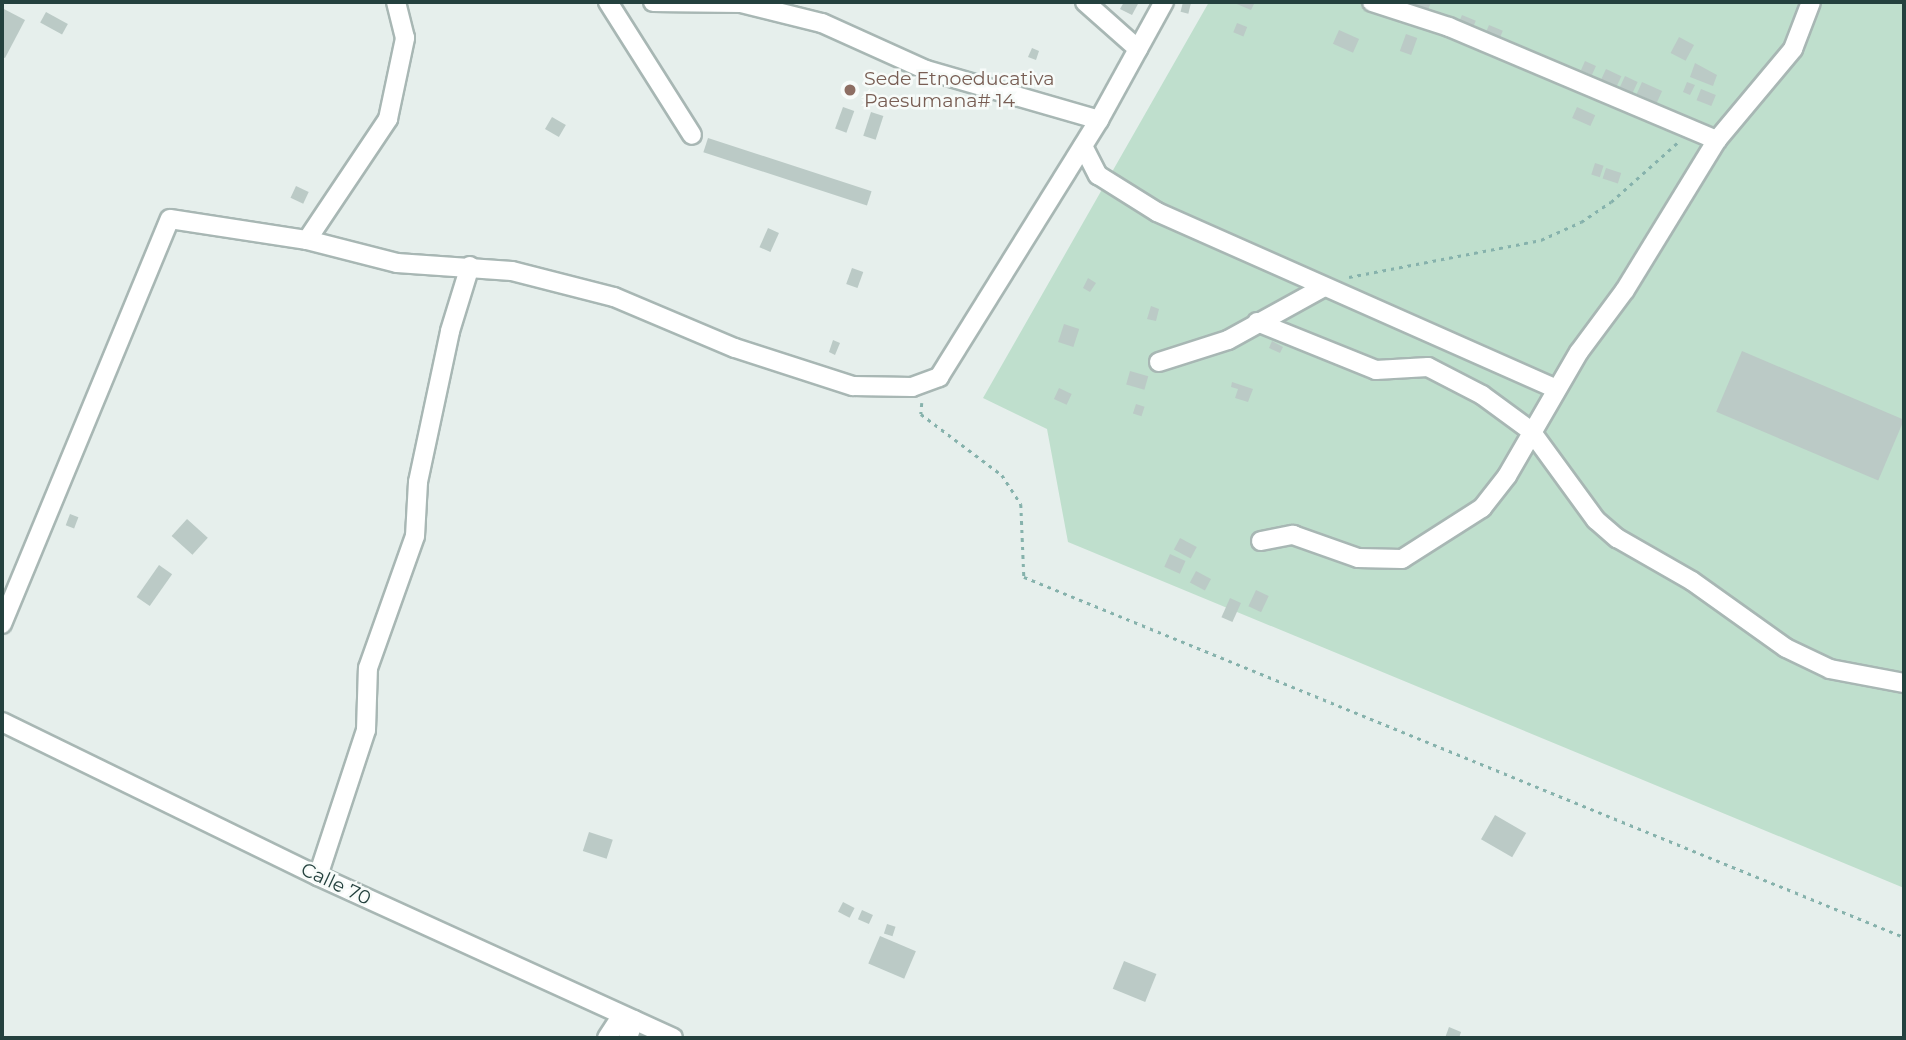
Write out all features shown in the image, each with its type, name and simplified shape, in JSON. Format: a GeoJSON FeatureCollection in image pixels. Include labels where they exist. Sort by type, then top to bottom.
{"type":"FeatureCollection","features":[{"type":"Feature","properties":{"kind":"street"},"geometry":{"type":"LineString","coordinates":[[307,240],[388,119],[405,38],[396,2]]}},
{"type":"Feature","properties":{"kind":"street"},"geometry":{"type":"LineString","coordinates":[[608,2],[692,135]]}},
{"type":"Feature","properties":{"kind":"street"},"geometry":{"type":"LineString","coordinates":[[653,2],[741,3],[822,23],[926,70],[1099,120]]}},
{"type":"Feature","properties":{"kind":"street"},"geometry":{"type":"LineString","coordinates":[[1085,2],[1138,48]]}},
{"type":"Feature","properties":{"kind":"street"},"geometry":{"type":"LineString","coordinates":[[2,624],[170,219],[307,240],[397,263],[512,271],[614,298],[735,348],[853,386],[912,387],[939,377],[1099,120],[1164,2]]}},
{"type":"Feature","properties":{"kind":"street"},"geometry":{"type":"LineString","coordinates":[[1372,2],[1448,27],[1717,140]]}},
{"type":"Feature","properties":{"kind":"street"},"geometry":{"type":"LineString","coordinates":[[1261,541],[1293,535],[1358,558],[1402,559],[1482,508],[1507,476],[1557,389],[1625,290],[1717,140],[1793,49],[1811,2]]}},
{"type":"Feature","properties":{"kind":"street"},"geometry":{"type":"LineString","coordinates":[[1083,146],[1098,175],[1157,212],[1557,389]]}},
{"type":"Feature","properties":{"kind":"street"},"geometry":{"type":"LineString","coordinates":[[318,876],[366,730],[368,668],[415,536],[418,482],[450,331],[470,266]]}},
{"type":"Feature","properties":{"kind":"street"},"geometry":{"type":"LineString","coordinates":[[1159,362],[1228,340],[1324,287]]}},
{"type":"Feature","properties":{"kind":"street"},"geometry":{"type":"LineString","coordinates":[[1257,322],[1376,370],[1433,369],[1482,395],[1531,432],[1596,520],[1617,538],[1692,581],[1786,648],[1830,669],[1904,683]]}},
{"type":"Feature","properties":{"kind":"street","name":"Calle 70"},"geometry":{"type":"LineString","coordinates":[[2,722],[318,876],[673,1038]]}},
{"type":"Feature","properties":{"kind":"street"},"geometry":{"type":"LineString","coordinates":[[607,1038],[628,1018]]}},
{"type":"Feature","properties":{"kind":"street"},"geometry":{"type":"LineString","coordinates":[[628,1018],[628,1038]]}},
{"type":"Feature","properties":{"kind":"path"},"geometry":{"type":"LineString","coordinates":[[1324,287],[1340,279],[1541,240],[1581,222],[1611,202],[1693,130]]}},
{"type":"Feature","properties":{"kind":"path"},"geometry":{"type":"LineString","coordinates":[[939,377],[918,409],[1002,475],[1021,504],[1024,577],[1904,937]]}},
{"type":"Feature","properties":{"kind":"green space"},"geometry":{"type":"Polygon","coordinates":[[[1209,2],[1904,2],[1904,888],[1068,542],[1047,429],[983,398],[1209,2]]]}},
{"type":"Feature","properties":{"kind":"building"},"geometry":{"type":"Polygon","coordinates":[[[1124,2],[1139,2],[1132,15],[1120,9],[1124,2]]]}},
{"type":"Feature","properties":{"kind":"building"},"geometry":{"type":"Polygon","coordinates":[[[1183,2],[1191,4],[1188,14],[1181,12],[1183,2]]]}},
{"type":"Feature","properties":{"kind":"building"},"geometry":{"type":"Polygon","coordinates":[[[1232,2],[1255,2],[1251,10],[1232,2]]]}},
{"type":"Feature","properties":{"kind":"building"},"geometry":{"type":"Polygon","coordinates":[[[1411,2],[1431,2],[1427,13],[1409,7],[1411,2]]]}},
{"type":"Feature","properties":{"kind":"building"},"geometry":{"type":"Polygon","coordinates":[[[2,8],[25,20],[5,58],[2,57],[2,8]]]}},
{"type":"Feature","properties":{"kind":"building"},"geometry":{"type":"Polygon","coordinates":[[[46,12],[68,24],[62,35],[40,22],[46,12]]]}},
{"type":"Feature","properties":{"kind":"building"},"geometry":{"type":"Polygon","coordinates":[[[1462,15],[1476,21],[1472,31],[1458,25],[1462,15]]]}},
{"type":"Feature","properties":{"kind":"building"},"geometry":{"type":"Polygon","coordinates":[[[1237,23],[1247,27],[1243,36],[1233,32],[1237,23]]]}},
{"type":"Feature","properties":{"kind":"building"},"geometry":{"type":"Polygon","coordinates":[[[1489,25],[1503,31],[1497,44],[1484,38],[1489,25]]]}},
{"type":"Feature","properties":{"kind":"building"},"geometry":{"type":"Polygon","coordinates":[[[1339,30],[1359,39],[1353,53],[1333,44],[1339,30]]]}},
{"type":"Feature","properties":{"kind":"building"},"geometry":{"type":"Polygon","coordinates":[[[1406,34],[1417,38],[1411,55],[1400,51],[1406,34]]]}},
{"type":"Feature","properties":{"kind":"building"},"geometry":{"type":"Polygon","coordinates":[[[1679,37],[1694,45],[1686,61],[1671,53],[1679,37]]]}},
{"type":"Feature","properties":{"kind":"building"},"geometry":{"type":"Polygon","coordinates":[[[1032,48],[1039,51],[1036,60],[1028,57],[1032,48]]]}},
{"type":"Feature","properties":{"kind":"building"},"geometry":{"type":"Polygon","coordinates":[[[1585,61],[1596,66],[1592,75],[1581,70],[1585,61]]]}},
{"type":"Feature","properties":{"kind":"building"},"geometry":{"type":"Polygon","coordinates":[[[1695,63],[1717,75],[1713,86],[1690,77],[1695,63]]]}},
{"type":"Feature","properties":{"kind":"building"},"geometry":{"type":"Polygon","coordinates":[[[1606,69],[1621,76],[1616,88],[1601,81],[1606,69]]]}},
{"type":"Feature","properties":{"kind":"building"},"geometry":{"type":"Polygon","coordinates":[[[1625,76],[1638,82],[1632,95],[1619,89],[1625,76]]]}},
{"type":"Feature","properties":{"kind":"building"},"geometry":{"type":"Polygon","coordinates":[[[1642,82],[1662,91],[1657,103],[1637,94],[1642,82]]]}},
{"type":"Feature","properties":{"kind":"building"},"geometry":{"type":"Polygon","coordinates":[[[1687,82],[1695,85],[1690,95],[1683,92],[1687,82]]]}},
{"type":"Feature","properties":{"kind":"building"},"geometry":{"type":"Polygon","coordinates":[[[1701,89],[1716,95],[1711,106],[1697,100],[1701,89]]]}},
{"type":"Feature","properties":{"kind":"building"},"geometry":{"type":"Polygon","coordinates":[[[843,107],[854,111],[846,133],[835,129],[843,107]]]}},
{"type":"Feature","properties":{"kind":"building"},"geometry":{"type":"Polygon","coordinates":[[[1577,107],[1595,115],[1590,126],[1572,118],[1577,107]]]}},
{"type":"Feature","properties":{"kind":"building"},"geometry":{"type":"Polygon","coordinates":[[[871,112],[883,116],[876,140],[863,136],[871,112]]]}},
{"type":"Feature","properties":{"kind":"building"},"geometry":{"type":"Polygon","coordinates":[[[552,117],[566,125],[559,137],[545,129],[552,117]]]}},
{"type":"Feature","properties":{"kind":"building"},"geometry":{"type":"Polygon","coordinates":[[[708,138],[872,191],[867,205],[703,152],[708,138]]]}},
{"type":"Feature","properties":{"kind":"building"},"geometry":{"type":"Polygon","coordinates":[[[1595,163],[1604,166],[1600,177],[1591,174],[1595,163]]]}},
{"type":"Feature","properties":{"kind":"building"},"geometry":{"type":"Polygon","coordinates":[[[1606,168],[1621,173],[1618,183],[1603,178],[1606,168]]]}},
{"type":"Feature","properties":{"kind":"building"},"geometry":{"type":"Polygon","coordinates":[[[296,186],[309,192],[303,204],[291,198],[296,186]]]}},
{"type":"Feature","properties":{"kind":"building"},"geometry":{"type":"Polygon","coordinates":[[[768,228],[779,233],[770,252],[759,247],[768,228]]]}},
{"type":"Feature","properties":{"kind":"building"},"geometry":{"type":"Polygon","coordinates":[[[852,268],[863,272],[857,288],[846,284],[852,268]]]}},
{"type":"Feature","properties":{"kind":"building"},"geometry":{"type":"Polygon","coordinates":[[[1088,278],[1096,283],[1090,292],[1083,288],[1088,278]]]}},
{"type":"Feature","properties":{"kind":"building"},"geometry":{"type":"Polygon","coordinates":[[[1151,306],[1159,309],[1156,321],[1147,319],[1151,306]]]}},
{"type":"Feature","properties":{"kind":"building"},"geometry":{"type":"Polygon","coordinates":[[[1064,324],[1079,329],[1073,347],[1058,342],[1064,324]]]}},
{"type":"Feature","properties":{"kind":"building"},"geometry":{"type":"Polygon","coordinates":[[[833,340],[840,343],[835,355],[829,352],[833,340]]]}},
{"type":"Feature","properties":{"kind":"building"},"geometry":{"type":"Polygon","coordinates":[[[1272,341],[1283,347],[1280,353],[1269,348],[1272,341]]]}},
{"type":"Feature","properties":{"kind":"building"},"geometry":{"type":"Polygon","coordinates":[[[1742,351],[1904,420],[1878,481],[1716,412],[1742,351]]]}},
{"type":"Feature","properties":{"kind":"building"},"geometry":{"type":"Polygon","coordinates":[[[1130,371],[1148,376],[1144,390],[1126,384],[1130,371]]]}},
{"type":"Feature","properties":{"kind":"building"},"geometry":{"type":"Polygon","coordinates":[[[1232,382],[1253,389],[1248,402],[1235,398],[1238,389],[1231,387],[1232,382]]]}},
{"type":"Feature","properties":{"kind":"building"},"geometry":{"type":"Polygon","coordinates":[[[1059,388],[1072,394],[1067,405],[1054,399],[1059,388]]]}},
{"type":"Feature","properties":{"kind":"building"},"geometry":{"type":"Polygon","coordinates":[[[1136,404],[1145,407],[1141,416],[1133,414],[1136,404]]]}},
{"type":"Feature","properties":{"kind":"building"},"geometry":{"type":"Polygon","coordinates":[[[70,514],[78,517],[74,528],[66,525],[70,514]]]}},
{"type":"Feature","properties":{"kind":"building"},"geometry":{"type":"Polygon","coordinates":[[[187,519],[208,538],[192,555],[172,536],[187,519]]]}},
{"type":"Feature","properties":{"kind":"building"},"geometry":{"type":"Polygon","coordinates":[[[1180,538],[1197,547],[1191,558],[1174,549],[1180,538]]]}},
{"type":"Feature","properties":{"kind":"building"},"geometry":{"type":"Polygon","coordinates":[[[1170,554],[1186,561],[1180,574],[1164,567],[1170,554]]]}},
{"type":"Feature","properties":{"kind":"building"},"geometry":{"type":"Polygon","coordinates":[[[159,565],[172,574],[150,606],[137,597],[159,565]]]}},
{"type":"Feature","properties":{"kind":"building"},"geometry":{"type":"Polygon","coordinates":[[[1196,571],[1211,579],[1205,590],[1190,582],[1196,571]]]}},
{"type":"Feature","properties":{"kind":"building"},"geometry":{"type":"Polygon","coordinates":[[[1256,590],[1269,596],[1261,612],[1248,606],[1256,590]]]}},
{"type":"Feature","properties":{"kind":"building"},"geometry":{"type":"Polygon","coordinates":[[[1230,598],[1241,603],[1232,622],[1221,617],[1230,598]]]}},
{"type":"Feature","properties":{"kind":"building"},"geometry":{"type":"Polygon","coordinates":[[[1495,815],[1526,833],[1512,857],[1481,839],[1495,815]]]}},
{"type":"Feature","properties":{"kind":"building"},"geometry":{"type":"Polygon","coordinates":[[[589,832],[613,840],[607,859],[583,851],[589,832]]]}},
{"type":"Feature","properties":{"kind":"building"},"geometry":{"type":"Polygon","coordinates":[[[843,902],[855,908],[850,918],[838,912],[843,902]]]}},
{"type":"Feature","properties":{"kind":"building"},"geometry":{"type":"Polygon","coordinates":[[[862,910],[873,915],[869,924],[858,919],[862,910]]]}},
{"type":"Feature","properties":{"kind":"building"},"geometry":{"type":"Polygon","coordinates":[[[887,924],[896,927],[892,936],[884,934],[887,924]]]}},
{"type":"Feature","properties":{"kind":"building"},"geometry":{"type":"Polygon","coordinates":[[[880,936],[916,951],[904,979],[868,964],[880,936]]]}},
{"type":"Feature","properties":{"kind":"building"},"geometry":{"type":"Polygon","coordinates":[[[1124,961],[1156,974],[1145,1002],[1113,989],[1124,961]]]}},
{"type":"Feature","properties":{"kind":"building"},"geometry":{"type":"Polygon","coordinates":[[[1449,1027],[1461,1032],[1459,1038],[1445,1038],[1449,1027]]]}},
{"type":"Feature","properties":{"kind":"place","name":"Sede Etnoeducativa Paesumana# 14"},"geometry":{"type":"Point","coordinates":[850,90]}}]}
